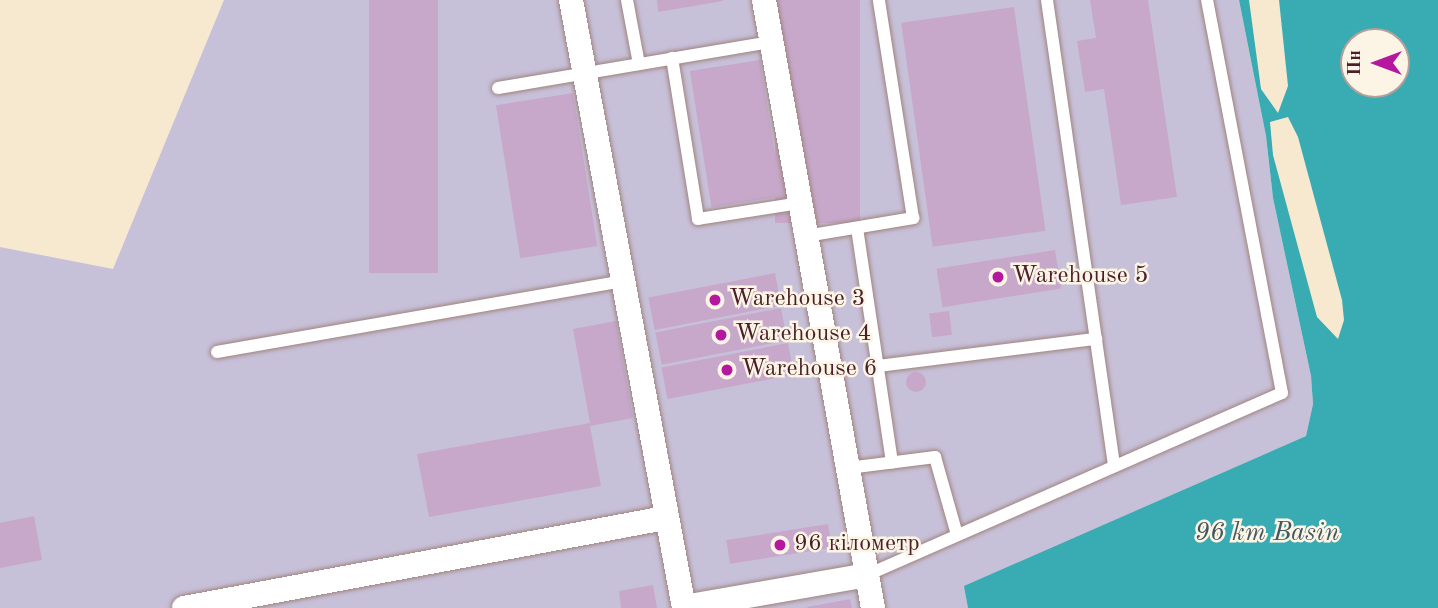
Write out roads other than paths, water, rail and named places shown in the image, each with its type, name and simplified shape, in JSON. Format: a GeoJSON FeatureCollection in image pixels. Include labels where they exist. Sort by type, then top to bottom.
{"type":"FeatureCollection","features":[{"type":"Feature","properties":{"kind":"street"},"geometry":{"type":"LineString","coordinates":[[571,0],[684,607],[867,575]]}},
{"type":"Feature","properties":{"kind":"street"},"geometry":{"type":"LineString","coordinates":[[764,0],[873,608]]}},
{"type":"Feature","properties":{"kind":"street"},"geometry":{"type":"LineString","coordinates":[[184,608],[667,518]]}},
{"type":"Feature","properties":{"kind":"lane"},"geometry":{"type":"LineString","coordinates":[[627,0],[639,64]]}},
{"type":"Feature","properties":{"kind":"lane"},"geometry":{"type":"LineString","coordinates":[[806,236],[913,218],[879,0]]}},
{"type":"Feature","properties":{"kind":"lane"},"geometry":{"type":"LineString","coordinates":[[1047,0],[1114,466]]}},
{"type":"Feature","properties":{"kind":"lane"},"geometry":{"type":"LineString","coordinates":[[867,575],[1282,393],[1207,0]]}},
{"type":"Feature","properties":{"kind":"lane"},"geometry":{"type":"LineString","coordinates":[[498,88],[771,42]]}},
{"type":"Feature","properties":{"kind":"lane"},"geometry":{"type":"LineString","coordinates":[[672,58],[698,219],[800,203]]}},
{"type":"Feature","properties":{"kind":"lane"},"geometry":{"type":"LineString","coordinates":[[857,228],[892,463]]}},
{"type":"Feature","properties":{"kind":"lane"},"geometry":{"type":"LineString","coordinates":[[217,352],[624,281]]}},
{"type":"Feature","properties":{"kind":"lane"},"geometry":{"type":"LineString","coordinates":[[878,366],[1096,339]]}},
{"type":"Feature","properties":{"kind":"lane"},"geometry":{"type":"LineString","coordinates":[[848,468],[935,457],[957,535]]}},
{"type":"Feature","properties":{"kind":"water","name":"96 km Basin"},"geometry":{"type":"Polygon","coordinates":[[[1239,0],[1438,0],[1438,608],[968,608],[964,586],[1306,436],[1313,404],[1311,376],[1273,198],[1266,136],[1239,0]]]}},
{"type":"Feature","properties":{"kind":"place","name":"Warehouse 5"},"geometry":{"type":"Point","coordinates":[998,277]}},
{"type":"Feature","properties":{"kind":"place","name":"Warehouse 3"},"geometry":{"type":"Point","coordinates":[715,300]}},
{"type":"Feature","properties":{"kind":"place","name":"Warehouse 4"},"geometry":{"type":"Point","coordinates":[721,335]}},
{"type":"Feature","properties":{"kind":"place","name":"Warehouse 6"},"geometry":{"type":"Point","coordinates":[727,370]}},
{"type":"Feature","properties":{"kind":"place","name":"96 кілометр"},"geometry":{"type":"Point","coordinates":[780,545]}}]}
